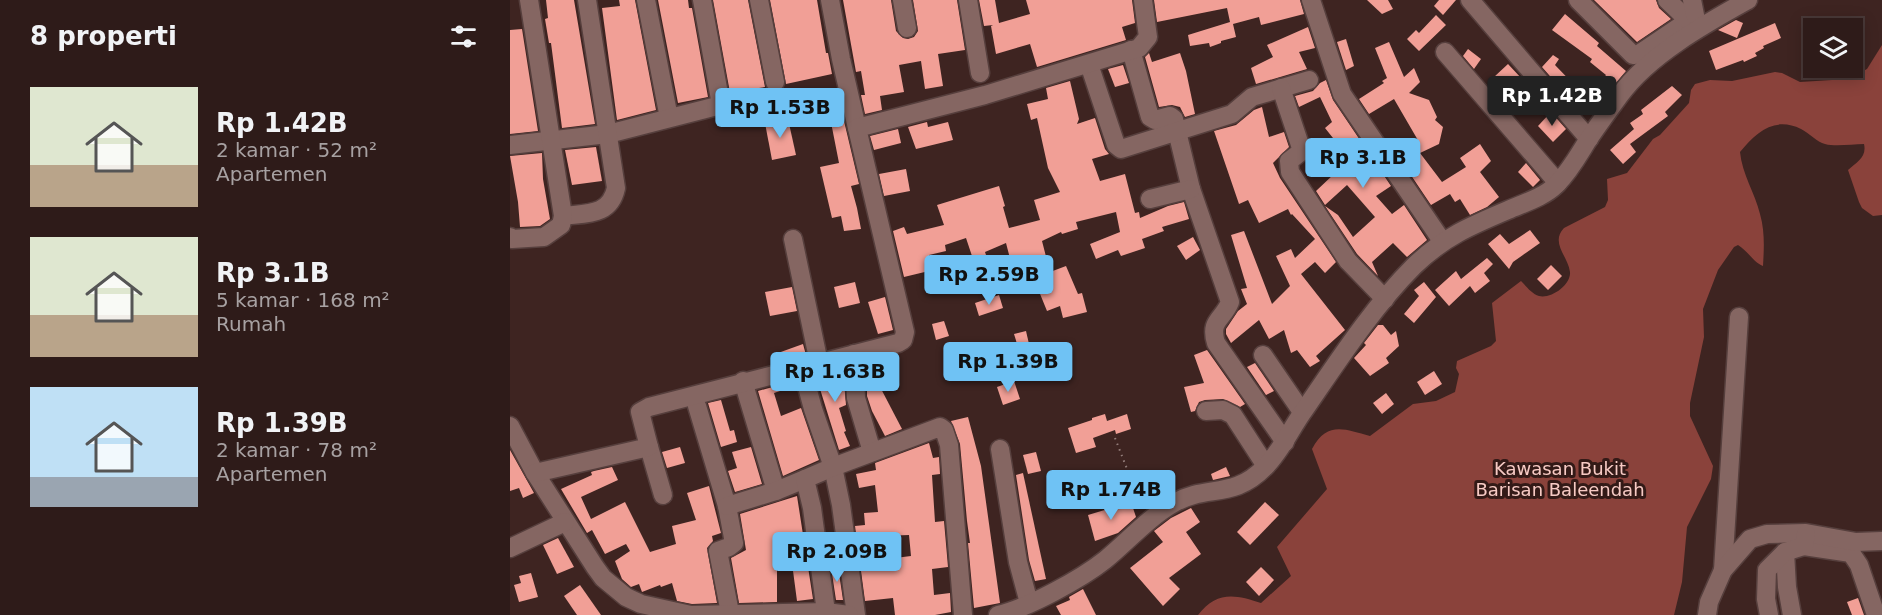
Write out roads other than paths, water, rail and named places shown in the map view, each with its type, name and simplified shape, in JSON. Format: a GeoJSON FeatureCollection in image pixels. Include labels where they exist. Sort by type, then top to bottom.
{"type":"FeatureCollection","features":[{"type":"Feature","properties":{"kind":"street"},"geometry":{"type":"LineString","coordinates":[[510,237],[512,239],[544,237],[561,225],[563,216],[529,0]]}},
{"type":"Feature","properties":{"kind":"street"},"geometry":{"type":"LineString","coordinates":[[563,216],[597,211],[610,205],[616,188],[587,0]]}},
{"type":"Feature","properties":{"kind":"street"},"geometry":{"type":"LineString","coordinates":[[646,0],[669,118]]}},
{"type":"Feature","properties":{"kind":"street"},"geometry":{"type":"LineString","coordinates":[[510,145],[608,134],[721,105],[702,0]]}},
{"type":"Feature","properties":{"kind":"street"},"geometry":{"type":"LineString","coordinates":[[759,0],[775,82]]}},
{"type":"Feature","properties":{"kind":"street"},"geometry":{"type":"LineString","coordinates":[[663,495],[640,420],[642,409],[743,381],[898,344],[903,340],[905,332],[841,59],[830,0]]}},
{"type":"Feature","properties":{"kind":"street"},"geometry":{"type":"LineString","coordinates":[[902,0],[907,28]]}},
{"type":"Feature","properties":{"kind":"street"},"geometry":{"type":"LineString","coordinates":[[968,0],[980,73]]}},
{"type":"Feature","properties":{"kind":"street"},"geometry":{"type":"LineString","coordinates":[[858,128],[985,95],[1131,50],[1142,45],[1148,37],[1143,0]]}},
{"type":"Feature","properties":{"kind":"street"},"geometry":{"type":"LineString","coordinates":[[1311,0],[1342,94],[1368,136],[1442,241]]}},
{"type":"Feature","properties":{"kind":"street"},"geometry":{"type":"LineString","coordinates":[[1470,0],[1589,139]]}},
{"type":"Feature","properties":{"kind":"street"},"geometry":{"type":"LineString","coordinates":[[1578,0],[1633,55],[1639,54],[1691,12],[1726,0]]}},
{"type":"Feature","properties":{"kind":"street"},"geometry":{"type":"LineString","coordinates":[[1667,0],[1691,12]]}},
{"type":"Feature","properties":{"kind":"street"},"geometry":{"type":"LineString","coordinates":[[999,615],[1074,581],[1104,561],[1148,521],[1177,501],[1191,495],[1217,492],[1244,484],[1266,466],[1285,442],[1302,412],[1385,299],[1414,266],[1442,241],[1459,231],[1539,196],[1558,183],[1573,167],[1589,139],[1621,93],[1638,74],[1704,24],[1748,0]]}},
{"type":"Feature","properties":{"kind":"street"},"geometry":{"type":"LineString","coordinates":[[1131,50],[1150,117],[1155,120],[1173,117],[1191,189],[1230,302],[1227,310],[1216,321],[1213,333],[1216,343],[1285,442]]}},
{"type":"Feature","properties":{"kind":"street"},"geometry":{"type":"LineString","coordinates":[[1445,52],[1558,183]]}},
{"type":"Feature","properties":{"kind":"street"},"geometry":{"type":"LineString","coordinates":[[1089,64],[1118,147],[1125,148],[1232,114],[1252,98],[1309,80]]}},
{"type":"Feature","properties":{"kind":"street"},"geometry":{"type":"LineString","coordinates":[[1281,88],[1302,151],[1288,161],[1290,172],[1348,261],[1385,299]]}},
{"type":"Feature","properties":{"kind":"street"},"geometry":{"type":"LineString","coordinates":[[1150,199],[1191,189]]}},
{"type":"Feature","properties":{"kind":"street"},"geometry":{"type":"LineString","coordinates":[[793,239],[811,365],[813,410],[833,466],[856,615]]}},
{"type":"Feature","properties":{"kind":"street"},"geometry":{"type":"LineString","coordinates":[[1724,570],[1739,317]]}},
{"type":"Feature","properties":{"kind":"street"},"geometry":{"type":"LineString","coordinates":[[854,354],[856,398],[872,452]]}},
{"type":"Feature","properties":{"kind":"street"},"geometry":{"type":"LineString","coordinates":[[1263,356],[1302,412]]}},
{"type":"Feature","properties":{"kind":"street"},"geometry":{"type":"LineString","coordinates":[[743,381],[776,491]]}},
{"type":"Feature","properties":{"kind":"street"},"geometry":{"type":"LineString","coordinates":[[697,406],[727,506],[734,543],[719,550],[718,554],[730,613]]}},
{"type":"Feature","properties":{"kind":"street"},"geometry":{"type":"LineString","coordinates":[[1206,411],[1224,410],[1233,415],[1266,466]]}},
{"type":"Feature","properties":{"kind":"street"},"geometry":{"type":"LineString","coordinates":[[727,506],[776,491],[833,466],[940,427],[944,430],[949,445],[963,615]]}},
{"type":"Feature","properties":{"kind":"street"},"geometry":{"type":"LineString","coordinates":[[512,436],[603,578],[626,597],[641,603],[692,615],[837,614],[817,538],[805,479]]}},
{"type":"Feature","properties":{"kind":"street"},"geometry":{"type":"LineString","coordinates":[[535,473],[649,447]]}},
{"type":"Feature","properties":{"kind":"street"},"geometry":{"type":"LineString","coordinates":[[1000,449],[1018,562],[1029,603]]}},
{"type":"Feature","properties":{"kind":"street"},"geometry":{"type":"LineString","coordinates":[[510,548],[565,522]]}},
{"type":"Feature","properties":{"kind":"street"},"geometry":{"type":"LineString","coordinates":[[817,538],[845,532]]}},
{"type":"Feature","properties":{"kind":"street"},"geometry":{"type":"LineString","coordinates":[[1707,615],[1709,602],[1724,570],[1750,539],[1767,534],[1805,540],[1882,541]]}},
{"type":"Feature","properties":{"kind":"street"},"geometry":{"type":"LineString","coordinates":[[1769,615],[1766,599],[1767,570],[1785,552],[1805,540],[1851,553],[1859,565],[1876,615]]}},
{"type":"Feature","properties":{"kind":"street"},"geometry":{"type":"LineString","coordinates":[[1785,552],[1787,587],[1792,615]]}},
{"type":"Feature","properties":{"kind":"park label","name":"Kawasan Bukit Barisan Baleendah"},"geometry":{"type":"Point","coordinates":[1560,478]}}]}
